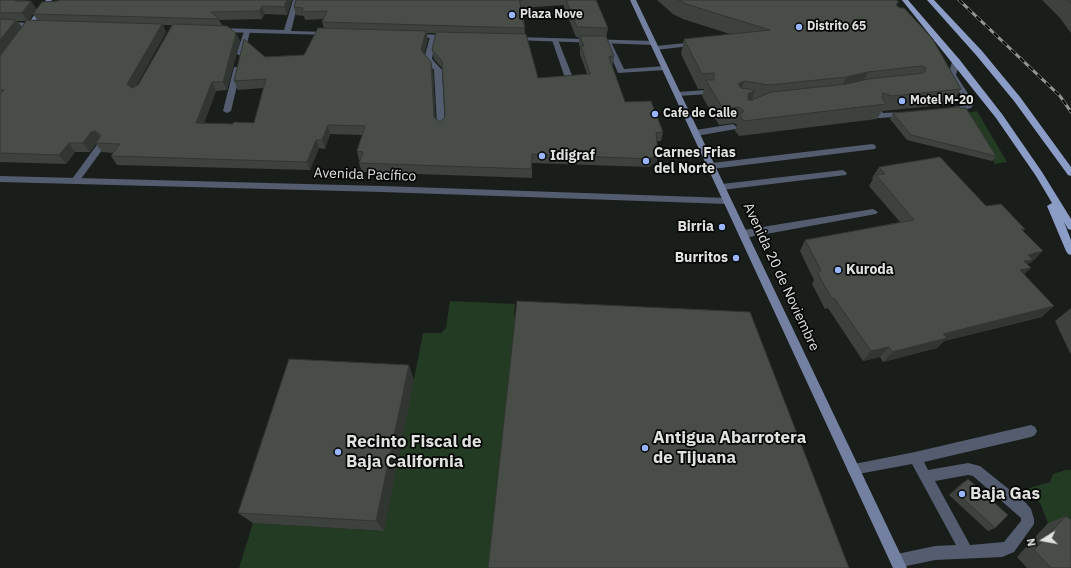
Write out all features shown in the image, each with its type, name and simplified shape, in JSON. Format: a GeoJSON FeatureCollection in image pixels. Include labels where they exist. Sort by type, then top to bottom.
{"type":"FeatureCollection","features":[{"type":"Feature","properties":{"kind":"main road"},"geometry":{"type":"LineString","coordinates":[[21,36],[50,0]]}},
{"type":"Feature","properties":{"kind":"main road","name":"Avenida 20 de Noviembre"},"geometry":{"type":"LineString","coordinates":[[633,0],[898,565]]}},
{"type":"Feature","properties":{"kind":"main road"},"geometry":{"type":"LineString","coordinates":[[905,0],[920,16],[999,116],[1039,174],[1071,227]]}},
{"type":"Feature","properties":{"kind":"main road"},"geometry":{"type":"LineString","coordinates":[[930,0],[979,53],[1017,99],[1071,173]]}},
{"type":"Feature","properties":{"kind":"main road"},"geometry":{"type":"LineString","coordinates":[[1039,174],[1071,250]]}},
{"type":"Feature","properties":{"kind":"street"},"geometry":{"type":"LineString","coordinates":[[288,32],[296,0]]}},
{"type":"Feature","properties":{"kind":"street"},"geometry":{"type":"LineString","coordinates":[[910,18],[920,16]]}},
{"type":"Feature","properties":{"kind":"street"},"geometry":{"type":"LineString","coordinates":[[0,24],[46,25]]}},
{"type":"Feature","properties":{"kind":"street"},"geometry":{"type":"LineString","coordinates":[[210,30],[333,34]]}},
{"type":"Feature","properties":{"kind":"street"},"geometry":{"type":"LineString","coordinates":[[227,111],[247,31]]}},
{"type":"Feature","properties":{"kind":"street"},"geometry":{"type":"LineString","coordinates":[[410,36],[456,38]]}},
{"type":"Feature","properties":{"kind":"street"},"geometry":{"type":"LineString","coordinates":[[433,37],[428,59],[438,70],[441,126]]}},
{"type":"Feature","properties":{"kind":"street"},"geometry":{"type":"LineString","coordinates":[[509,39],[655,45],[705,43]]}},
{"type":"Feature","properties":{"kind":"street"},"geometry":{"type":"LineString","coordinates":[[555,40],[569,78]]}},
{"type":"Feature","properties":{"kind":"street"},"geometry":{"type":"LineString","coordinates":[[608,42],[621,71],[665,68]]}},
{"type":"Feature","properties":{"kind":"street"},"geometry":{"type":"LineString","coordinates":[[941,110],[964,108],[970,103],[952,75],[956,61]]}},
{"type":"Feature","properties":{"kind":"street"},"geometry":{"type":"LineString","coordinates":[[678,94],[706,92]]}},
{"type":"Feature","properties":{"kind":"street"},"geometry":{"type":"LineString","coordinates":[[878,112],[881,116],[911,113]]}},
{"type":"Feature","properties":{"kind":"street"},"geometry":{"type":"LineString","coordinates":[[696,133],[734,128]]}},
{"type":"Feature","properties":{"kind":"street"},"geometry":{"type":"LineString","coordinates":[[75,181],[102,144]]}},
{"type":"Feature","properties":{"kind":"street"},"geometry":{"type":"LineString","coordinates":[[712,166],[872,146]]}},
{"type":"Feature","properties":{"kind":"street"},"geometry":{"type":"LineString","coordinates":[[722,187],[843,173]]}},
{"type":"Feature","properties":{"kind":"street","name":"Avenida Pacífico"},"geometry":{"type":"LineString","coordinates":[[0,179],[382,189],[728,201]]}},
{"type":"Feature","properties":{"kind":"street"},"geometry":{"type":"LineString","coordinates":[[744,234],[873,212]]}},
{"type":"Feature","properties":{"kind":"street"},"geometry":{"type":"LineString","coordinates":[[853,469],[915,458],[1031,431]]}},
{"type":"Feature","properties":{"kind":"street"},"geometry":{"type":"LineString","coordinates":[[915,458],[966,551]]}},
{"type":"Feature","properties":{"kind":"street"},"geometry":{"type":"LineString","coordinates":[[898,565],[935,553],[1002,550],[1009,547],[1027,524],[1028,519],[1026,514],[984,475],[976,470],[968,469],[925,477]]}},
{"type":"Feature","properties":{"kind":"green space"},"geometry":{"type":"Polygon","coordinates":[[[977,111],[1007,162],[995,164],[965,113],[977,111]]]}},
{"type":"Feature","properties":{"kind":"green space"},"geometry":{"type":"Polygon","coordinates":[[[450,301],[515,304],[514,316],[518,317],[491,568],[239,568],[253,523],[384,531],[423,333],[441,333],[446,328],[450,301]]]}},
{"type":"Feature","properties":{"kind":"green space"},"geometry":{"type":"Polygon","coordinates":[[[1071,470],[1071,529],[1064,537],[1048,523],[1041,505],[1026,489],[1050,482],[1053,474],[1071,470]]]}},
{"type":"Feature","properties":{"kind":"building"},"geometry":{"type":"Polygon","coordinates":[[[0,0],[31,1],[22,13],[0,13],[0,0]]]}},
{"type":"Feature","properties":{"kind":"building"},"geometry":{"type":"Polygon","coordinates":[[[59,0],[287,0],[284,7],[262,6],[259,11],[211,12],[219,19],[33,14],[42,2],[59,0]]]}},
{"type":"Feature","properties":{"kind":"building"},"geometry":{"type":"Polygon","coordinates":[[[296,0],[519,0],[525,28],[322,22],[327,11],[302,12],[303,8],[294,7],[296,0]]]}},
{"type":"Feature","properties":{"kind":"building"},"geometry":{"type":"Polygon","coordinates":[[[566,0],[596,0],[608,28],[577,27],[566,0]]]}},
{"type":"Feature","properties":{"kind":"building"},"geometry":{"type":"Polygon","coordinates":[[[678,0],[896,0],[899,2],[896,4],[897,6],[904,8],[932,38],[961,89],[892,96],[883,93],[882,98],[886,104],[744,121],[740,115],[744,111],[739,107],[723,109],[706,80],[714,80],[714,73],[702,74],[684,39],[770,30],[686,4],[678,0]],[[921,66],[868,72],[846,77],[769,85],[744,81],[738,84],[741,88],[755,90],[748,94],[748,100],[752,100],[771,92],[847,84],[868,79],[924,73],[926,68],[921,66]]]}},
{"type":"Feature","properties":{"kind":"building"},"geometry":{"type":"Polygon","coordinates":[[[0,19],[16,20],[0,40],[0,19]]]}},
{"type":"Feature","properties":{"kind":"building"},"geometry":{"type":"Polygon","coordinates":[[[27,20],[162,24],[127,84],[132,88],[138,85],[173,24],[227,26],[236,33],[223,82],[212,82],[196,123],[254,123],[266,79],[234,81],[244,39],[265,57],[304,55],[318,28],[426,31],[421,50],[431,62],[434,117],[440,122],[445,117],[442,61],[432,50],[436,32],[526,34],[538,78],[590,74],[581,46],[584,46],[580,36],[606,36],[614,56],[609,57],[625,102],[651,101],[663,132],[656,133],[658,153],[650,159],[532,154],[531,169],[359,163],[363,152],[357,151],[365,126],[328,125],[322,140],[316,140],[307,162],[111,156],[120,144],[96,143],[101,135],[95,131],[91,132],[83,143],[69,143],[59,155],[0,153],[0,94],[4,90],[0,90],[0,56],[27,20]]]}},
{"type":"Feature","properties":{"kind":"building"},"geometry":{"type":"Polygon","coordinates":[[[959,107],[966,108],[996,156],[911,135],[893,113],[959,107]]]}},
{"type":"Feature","properties":{"kind":"building"},"geometry":{"type":"Polygon","coordinates":[[[940,157],[986,206],[1001,204],[1025,229],[1021,229],[1043,251],[1028,255],[1033,260],[1024,261],[1031,268],[1020,270],[1054,306],[943,334],[947,338],[892,352],[889,347],[871,351],[834,298],[832,299],[818,274],[821,270],[805,240],[914,220],[876,175],[885,174],[879,167],[940,157]]]}},
{"type":"Feature","properties":{"kind":"building","name":"Antigua Abarrotera de Tijuana"},"geometry":{"type":"Polygon","coordinates":[[[517,301],[750,312],[849,568],[488,568],[517,301]]]}},
{"type":"Feature","properties":{"kind":"building","name":"Recinto Fiscal de Baja California"},"geometry":{"type":"Polygon","coordinates":[[[289,359],[409,365],[376,521],[238,513],[289,359]]]}},
{"type":"Feature","properties":{"kind":"building"},"geometry":{"type":"Polygon","coordinates":[[[968,479],[1008,515],[995,528],[955,491],[968,479]]]}},
{"type":"Feature","properties":{"kind":"building"},"geometry":{"type":"Polygon","coordinates":[[[1066,516],[1071,520],[1071,568],[1051,568],[1034,550],[1066,516]]]}},
{"type":"Feature","properties":{"kind":"railway"},"geometry":{"type":"LineString","coordinates":[[959,0],[1060,96],[1071,112]]}},
{"type":"Feature","properties":{"kind":"place","name":"Plaza Nove"},"geometry":{"type":"Point","coordinates":[512,15]}},
{"type":"Feature","properties":{"kind":"place","name":"Distrito 65"},"geometry":{"type":"Point","coordinates":[799,27]}},
{"type":"Feature","properties":{"kind":"place","name":"Motel M-20"},"geometry":{"type":"Point","coordinates":[902,101]}},
{"type":"Feature","properties":{"kind":"place","name":"Cafe de Calle"},"geometry":{"type":"Point","coordinates":[655,114]}},
{"type":"Feature","properties":{"kind":"place","name":"Idigraf"},"geometry":{"type":"Point","coordinates":[542,156]}},
{"type":"Feature","properties":{"kind":"place","name":"Carnes Frias del Norte"},"geometry":{"type":"Point","coordinates":[646,161]}},
{"type":"Feature","properties":{"kind":"place","name":"Birria"},"geometry":{"type":"Point","coordinates":[722,227]}},
{"type":"Feature","properties":{"kind":"place","name":"Burritos"},"geometry":{"type":"Point","coordinates":[736,258]}},
{"type":"Feature","properties":{"kind":"place","name":"Kuroda"},"geometry":{"type":"Point","coordinates":[838,270]}},
{"type":"Feature","properties":{"kind":"place","name":"Antigua Abarrotera de Tijuana"},"geometry":{"type":"Point","coordinates":[645,448]}},
{"type":"Feature","properties":{"kind":"place","name":"Recinto Fiscal de Baja California"},"geometry":{"type":"Point","coordinates":[338,452]}},
{"type":"Feature","properties":{"kind":"place","name":"Baja Gas"},"geometry":{"type":"Point","coordinates":[962,494]}}]}
